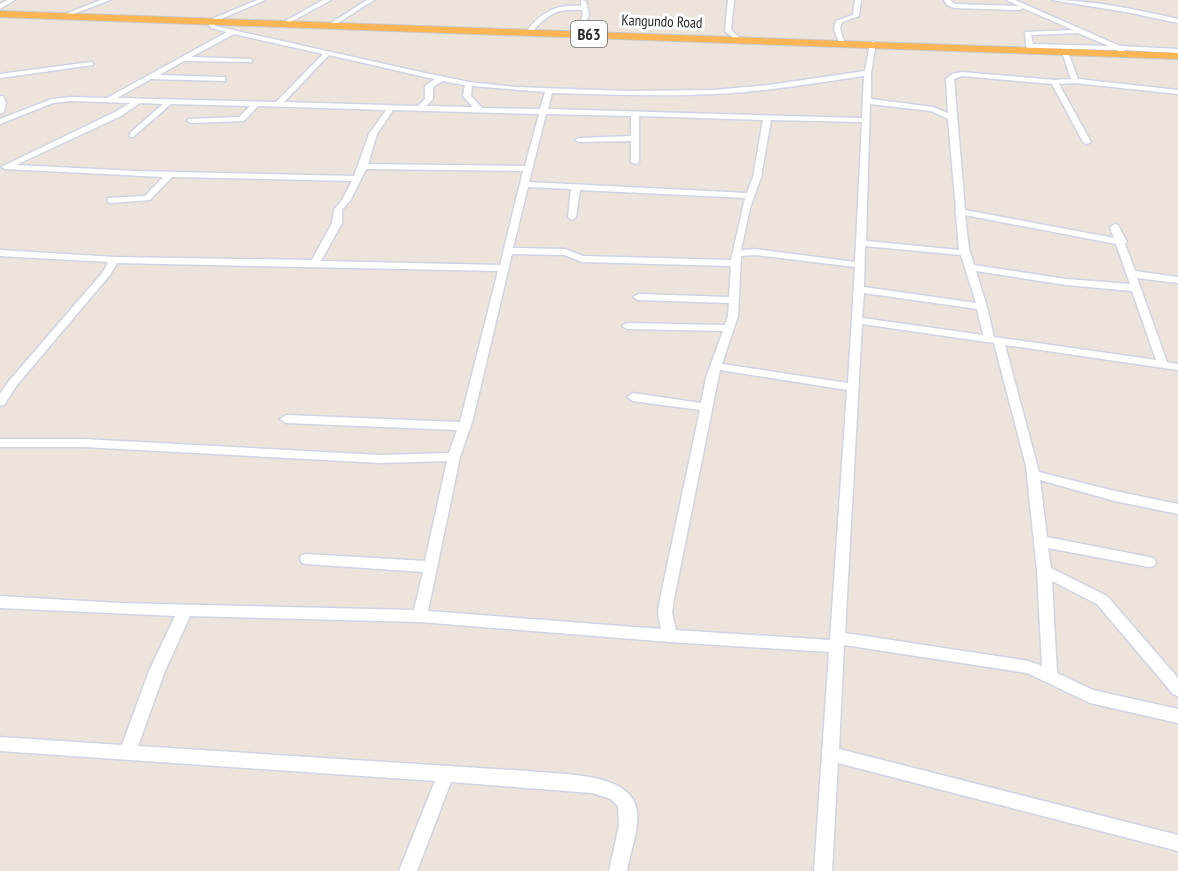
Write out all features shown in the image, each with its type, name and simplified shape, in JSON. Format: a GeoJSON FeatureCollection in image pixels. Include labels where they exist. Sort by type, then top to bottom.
{"type":"FeatureCollection","features":[{"type":"Feature","properties":{"kind":"highway","name":"Kangundo Road"},"geometry":{"type":"LineString","coordinates":[[0,14],[1030,48],[1065,52],[1121,51],[1178,56]]}},
{"type":"Feature","properties":{"kind":"street"},"geometry":{"type":"LineString","coordinates":[[0,7],[12,0]]}},
{"type":"Feature","properties":{"kind":"street"},"geometry":{"type":"LineString","coordinates":[[61,17],[107,0]]}},
{"type":"Feature","properties":{"kind":"street"},"geometry":{"type":"LineString","coordinates":[[262,0],[210,21],[213,27],[232,32],[469,84],[626,93],[723,91],[868,73]]}},
{"type":"Feature","properties":{"kind":"street"},"geometry":{"type":"LineString","coordinates":[[283,24],[328,0]]}},
{"type":"Feature","properties":{"kind":"street"},"geometry":{"type":"LineString","coordinates":[[331,25],[371,0]]}},
{"type":"Feature","properties":{"kind":"street"},"geometry":{"type":"LineString","coordinates":[[580,33],[586,14],[583,0]]}},
{"type":"Feature","properties":{"kind":"street"},"geometry":{"type":"LineString","coordinates":[[731,0],[728,31],[738,39]]}},
{"type":"Feature","properties":{"kind":"street"},"geometry":{"type":"LineString","coordinates":[[841,42],[837,29],[839,21],[856,16],[858,0]]}},
{"type":"Feature","properties":{"kind":"street"},"geometry":{"type":"LineString","coordinates":[[947,0],[954,6],[1027,8]]}},
{"type":"Feature","properties":{"kind":"street"},"geometry":{"type":"LineString","coordinates":[[1010,0],[1084,32],[1121,51]]}},
{"type":"Feature","properties":{"kind":"street"},"geometry":{"type":"LineString","coordinates":[[1055,0],[1178,21]]}},
{"type":"Feature","properties":{"kind":"street"},"geometry":{"type":"LineString","coordinates":[[1071,0],[1087,6]]}},
{"type":"Feature","properties":{"kind":"street"},"geometry":{"type":"LineString","coordinates":[[1106,0],[1149,15]]}},
{"type":"Feature","properties":{"kind":"street"},"geometry":{"type":"LineString","coordinates":[[529,32],[546,12],[560,8],[584,8]]}},
{"type":"Feature","properties":{"kind":"street"},"geometry":{"type":"LineString","coordinates":[[109,100],[179,59],[251,22]]}},
{"type":"Feature","properties":{"kind":"street"},"geometry":{"type":"LineString","coordinates":[[1084,32],[1027,33],[1030,48],[1178,51]]}},
{"type":"Feature","properties":{"kind":"street"},"geometry":{"type":"LineString","coordinates":[[823,871],[859,289],[868,73],[873,44]]}},
{"type":"Feature","properties":{"kind":"street"},"geometry":{"type":"LineString","coordinates":[[1065,52],[1075,81]]}},
{"type":"Feature","properties":{"kind":"street"},"geometry":{"type":"LineString","coordinates":[[278,104],[327,54]]}},
{"type":"Feature","properties":{"kind":"street"},"geometry":{"type":"LineString","coordinates":[[179,59],[250,61]]}},
{"type":"Feature","properties":{"kind":"street"},"geometry":{"type":"LineString","coordinates":[[0,76],[91,64]]}},
{"type":"Feature","properties":{"kind":"street"},"geometry":{"type":"LineString","coordinates":[[1048,676],[1050,664],[1044,571],[1032,474],[994,341],[965,253],[959,212],[950,79],[954,75],[962,74],[1055,82],[1075,81],[1178,92]]}},
{"type":"Feature","properties":{"kind":"street"},"geometry":{"type":"LineString","coordinates":[[149,76],[222,79]]}},
{"type":"Feature","properties":{"kind":"street"},"geometry":{"type":"LineString","coordinates":[[420,108],[429,99],[429,86],[441,78]]}},
{"type":"Feature","properties":{"kind":"street"},"geometry":{"type":"LineString","coordinates":[[1055,82],[1056,88],[1087,142]]}},
{"type":"Feature","properties":{"kind":"street"},"geometry":{"type":"LineString","coordinates":[[469,84],[466,96],[480,110]]}},
{"type":"Feature","properties":{"kind":"street"},"geometry":{"type":"LineString","coordinates":[[420,616],[454,457],[465,426],[549,90]]}},
{"type":"Feature","properties":{"kind":"street"},"geometry":{"type":"LineString","coordinates":[[0,98],[2,103],[0,112]]}},
{"type":"Feature","properties":{"kind":"street"},"geometry":{"type":"LineString","coordinates":[[1,121],[61,99],[867,120]]}},
{"type":"Feature","properties":{"kind":"street"},"geometry":{"type":"LineString","coordinates":[[3,168],[118,114],[138,101]]}},
{"type":"Feature","properties":{"kind":"street"},"geometry":{"type":"LineString","coordinates":[[133,135],[170,101]]}},
{"type":"Feature","properties":{"kind":"street"},"geometry":{"type":"LineString","coordinates":[[868,101],[933,109],[953,105]]}},
{"type":"Feature","properties":{"kind":"street"},"geometry":{"type":"LineString","coordinates":[[191,121],[245,118],[256,104]]}},
{"type":"Feature","properties":{"kind":"street"},"geometry":{"type":"LineString","coordinates":[[315,263],[337,223],[338,210],[346,201],[357,179],[374,134],[391,107]]}},
{"type":"Feature","properties":{"kind":"street"},"geometry":{"type":"LineString","coordinates":[[933,109],[952,118]]}},
{"type":"Feature","properties":{"kind":"street"},"geometry":{"type":"LineString","coordinates":[[635,114],[635,162]]}},
{"type":"Feature","properties":{"kind":"street"},"geometry":{"type":"LineString","coordinates":[[670,636],[665,613],[667,599],[706,407],[729,328],[734,300],[736,258],[750,196],[757,177],[767,118]]}},
{"type":"Feature","properties":{"kind":"street"},"geometry":{"type":"LineString","coordinates":[[579,140],[635,138]]}},
{"type":"Feature","properties":{"kind":"street"},"geometry":{"type":"LineString","coordinates":[[363,166],[528,169]]}},
{"type":"Feature","properties":{"kind":"street"},"geometry":{"type":"LineString","coordinates":[[3,168],[170,175],[357,179]]}},
{"type":"Feature","properties":{"kind":"street"},"geometry":{"type":"LineString","coordinates":[[111,200],[147,198],[170,175]]}},
{"type":"Feature","properties":{"kind":"street"},"geometry":{"type":"LineString","coordinates":[[524,184],[750,196]]}},
{"type":"Feature","properties":{"kind":"street"},"geometry":{"type":"LineString","coordinates":[[572,217],[576,187]]}},
{"type":"Feature","properties":{"kind":"street"},"geometry":{"type":"LineString","coordinates":[[959,212],[1002,217],[1083,236],[1122,242]]}},
{"type":"Feature","properties":{"kind":"street"},"geometry":{"type":"LineString","coordinates":[[1115,227],[1163,365]]}},
{"type":"Feature","properties":{"kind":"street"},"geometry":{"type":"LineString","coordinates":[[861,243],[965,253]]}},
{"type":"Feature","properties":{"kind":"street"},"geometry":{"type":"LineString","coordinates":[[507,251],[565,252],[582,259],[736,258],[755,252],[860,265]]}},
{"type":"Feature","properties":{"kind":"street"},"geometry":{"type":"LineString","coordinates":[[0,253],[114,261],[136,259],[503,268]]}},
{"type":"Feature","properties":{"kind":"street"},"geometry":{"type":"LineString","coordinates":[[0,402],[13,383],[107,273],[114,261]]}},
{"type":"Feature","properties":{"kind":"street"},"geometry":{"type":"LineString","coordinates":[[970,267],[1052,280],[1137,288]]}},
{"type":"Feature","properties":{"kind":"street"},"geometry":{"type":"LineString","coordinates":[[1132,274],[1178,280]]}},
{"type":"Feature","properties":{"kind":"street"},"geometry":{"type":"LineString","coordinates":[[859,289],[982,307]]}},
{"type":"Feature","properties":{"kind":"street"},"geometry":{"type":"LineString","coordinates":[[638,297],[734,300]]}},
{"type":"Feature","properties":{"kind":"street"},"geometry":{"type":"LineString","coordinates":[[856,320],[1178,367]]}},
{"type":"Feature","properties":{"kind":"street"},"geometry":{"type":"LineString","coordinates":[[627,326],[729,328]]}},
{"type":"Feature","properties":{"kind":"street"},"geometry":{"type":"LineString","coordinates":[[717,366],[852,387]]}},
{"type":"Feature","properties":{"kind":"street"},"geometry":{"type":"LineString","coordinates":[[633,397],[706,407]]}},
{"type":"Feature","properties":{"kind":"street"},"geometry":{"type":"LineString","coordinates":[[286,419],[465,426]]}},
{"type":"Feature","properties":{"kind":"street"},"geometry":{"type":"LineString","coordinates":[[0,443],[84,443],[381,459],[454,457]]}},
{"type":"Feature","properties":{"kind":"street"},"geometry":{"type":"LineString","coordinates":[[1032,474],[1115,496],[1178,509]]}},
{"type":"Feature","properties":{"kind":"street"},"geometry":{"type":"LineString","coordinates":[[1040,541],[1149,562]]}},
{"type":"Feature","properties":{"kind":"street"},"geometry":{"type":"LineString","coordinates":[[307,559],[430,567]]}},
{"type":"Feature","properties":{"kind":"street"},"geometry":{"type":"LineString","coordinates":[[1044,571],[1102,600],[1178,689]]}},
{"type":"Feature","properties":{"kind":"street"},"geometry":{"type":"LineString","coordinates":[[0,602],[119,609],[420,616],[670,636],[838,642],[1029,667],[1090,696],[1178,716]]}},
{"type":"Feature","properties":{"kind":"street"},"geometry":{"type":"LineString","coordinates":[[128,751],[157,671],[185,610]]}},
{"type":"Feature","properties":{"kind":"street"},"geometry":{"type":"LineString","coordinates":[[0,744],[541,780],[610,789],[622,796],[628,808],[618,871]]}},
{"type":"Feature","properties":{"kind":"street"},"geometry":{"type":"LineString","coordinates":[[830,754],[1178,843]]}},
{"type":"Feature","properties":{"kind":"street"},"geometry":{"type":"LineString","coordinates":[[408,871],[446,773]]}}]}
